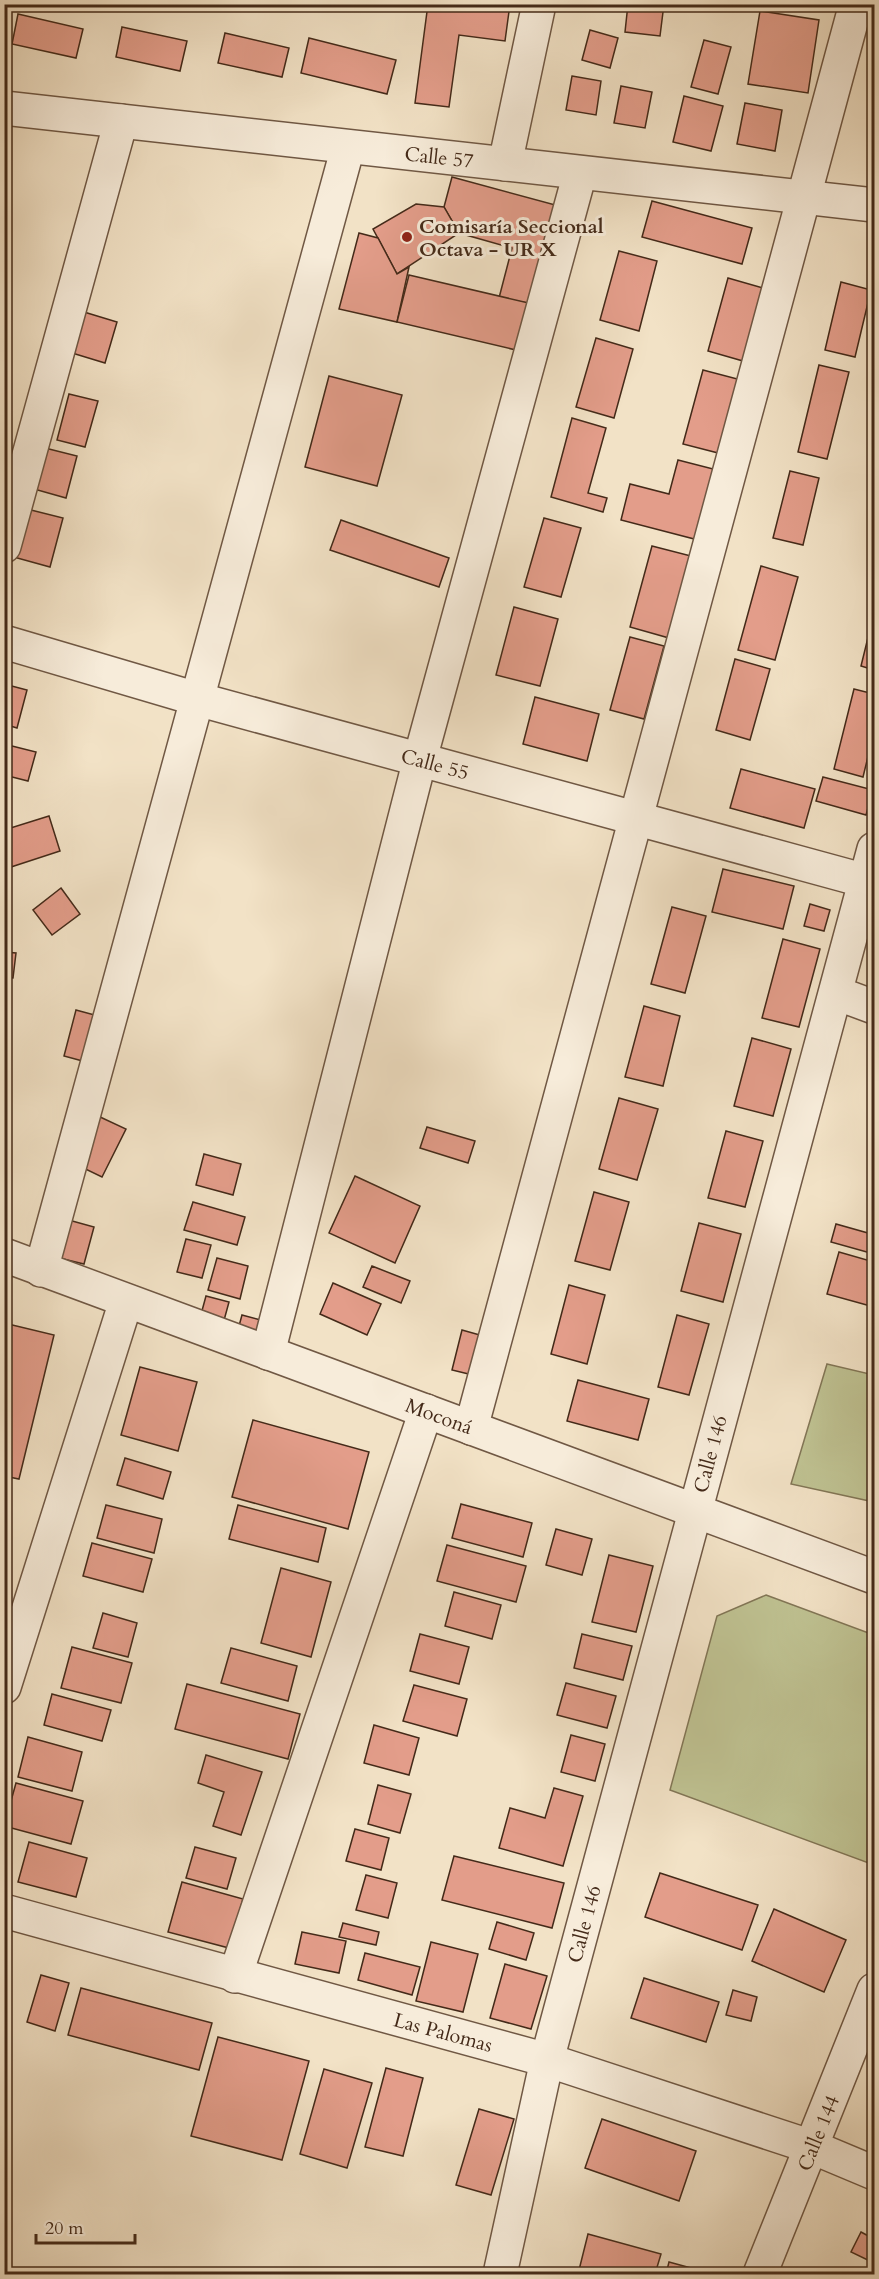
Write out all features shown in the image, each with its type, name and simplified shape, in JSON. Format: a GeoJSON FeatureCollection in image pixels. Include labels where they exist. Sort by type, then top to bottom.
{"type":"FeatureCollection","features":[{"type":"Feature","properties":{"kind":"street"},"geometry":{"type":"LineString","coordinates":[[505,164],[539,4]]}},
{"type":"Feature","properties":{"kind":"street"},"geometry":{"type":"LineString","coordinates":[[471,1428],[856,4]]}},
{"type":"Feature","properties":{"kind":"street","name":"Calle 57"},"geometry":{"type":"LineString","coordinates":[[4,108],[874,205]]}},
{"type":"Feature","properties":{"kind":"street"},"geometry":{"type":"LineString","coordinates":[[4,546],[121,121]]}},
{"type":"Feature","properties":{"kind":"street"},"geometry":{"type":"LineString","coordinates":[[41,1270],[348,147]]}},
{"type":"Feature","properties":{"kind":"street"},"geometry":{"type":"LineString","coordinates":[[267,1353],[420,759],[580,173]]}},
{"type":"Feature","properties":{"kind":"street","name":"Calle 55"},"geometry":{"type":"LineString","coordinates":[[4,642],[197,699],[866,881]]}},
{"type":"Feature","properties":{"kind":"street","name":"Calle 146"},"geometry":{"type":"LineString","coordinates":[[500,2274],[547,2060],[874,849]]}},
{"type":"Feature","properties":{"kind":"street"},"geometry":{"type":"LineString","coordinates":[[836,993],[874,1007]]}},
{"type":"Feature","properties":{"kind":"street","name":"Moconá"},"geometry":{"type":"LineString","coordinates":[[4,1255],[874,1577]]}},
{"type":"Feature","properties":{"kind":"street"},"geometry":{"type":"LineString","coordinates":[[4,1687],[126,1301]]}},
{"type":"Feature","properties":{"kind":"street"},"geometry":{"type":"LineString","coordinates":[[235,1976],[426,1411]]}},
{"type":"Feature","properties":{"kind":"street","name":"Las Palomas"},"geometry":{"type":"LineString","coordinates":[[4,1911],[547,2060],[812,2147],[874,2173]]}},
{"type":"Feature","properties":{"kind":"street","name":"Calle 144"},"geometry":{"type":"LineString","coordinates":[[760,2274],[874,1990]]}},
{"type":"Feature","properties":{"kind":"green space"},"geometry":{"type":"Polygon","coordinates":[[[827,1364],[874,1375],[874,1502],[791,1484],[827,1364]]]}},
{"type":"Feature","properties":{"kind":"green space"},"geometry":{"type":"Polygon","coordinates":[[[766,1595],[874,1635],[874,1865],[670,1790],[717,1616],[766,1595]]]}},
{"type":"Feature","properties":{"kind":"building"},"geometry":{"type":"Polygon","coordinates":[[[428,4],[510,4],[505,41],[459,35],[449,107],[415,103],[428,4]]]}},
{"type":"Feature","properties":{"kind":"building"},"geometry":{"type":"Polygon","coordinates":[[[628,4],[664,4],[660,36],[625,32],[628,4]]]}},
{"type":"Feature","properties":{"kind":"building"},"geometry":{"type":"Polygon","coordinates":[[[760,11],[819,20],[808,93],[748,84],[760,11]]]}},
{"type":"Feature","properties":{"kind":"building"},"geometry":{"type":"Polygon","coordinates":[[[18,14],[83,29],[76,58],[12,44],[18,14]]]}},
{"type":"Feature","properties":{"kind":"building"},"geometry":{"type":"Polygon","coordinates":[[[122,27],[187,41],[180,71],[116,57],[122,27]]]}},
{"type":"Feature","properties":{"kind":"building"},"geometry":{"type":"Polygon","coordinates":[[[590,30],[618,38],[610,68],[582,60],[590,30]]]}},
{"type":"Feature","properties":{"kind":"building"},"geometry":{"type":"Polygon","coordinates":[[[225,33],[289,48],[282,77],[218,63],[225,33]]]}},
{"type":"Feature","properties":{"kind":"building"},"geometry":{"type":"Polygon","coordinates":[[[309,38],[396,60],[387,94],[301,73],[309,38]]]}},
{"type":"Feature","properties":{"kind":"building"},"geometry":{"type":"Polygon","coordinates":[[[704,40],[731,47],[718,94],[691,87],[704,40]]]}},
{"type":"Feature","properties":{"kind":"building"},"geometry":{"type":"Polygon","coordinates":[[[572,76],[601,81],[596,115],[566,110],[572,76]]]}},
{"type":"Feature","properties":{"kind":"building"},"geometry":{"type":"Polygon","coordinates":[[[621,86],[652,92],[645,128],[614,123],[621,86]]]}},
{"type":"Feature","properties":{"kind":"building"},"geometry":{"type":"Polygon","coordinates":[[[684,96],[723,106],[711,151],[673,142],[684,96]]]}},
{"type":"Feature","properties":{"kind":"building"},"geometry":{"type":"Polygon","coordinates":[[[745,103],[782,110],[775,151],[737,144],[745,103]]]}},
{"type":"Feature","properties":{"kind":"building"},"geometry":{"type":"Polygon","coordinates":[[[452,177],[559,206],[533,304],[499,298],[512,248],[459,233],[444,207],[452,177]]]}},
{"type":"Feature","properties":{"kind":"building"},"geometry":{"type":"Polygon","coordinates":[[[652,201],[752,228],[742,264],[642,237],[652,201]]]}},
{"type":"Feature","properties":{"kind":"building"},"geometry":{"type":"Polygon","coordinates":[[[416,204],[444,207],[459,233],[397,274],[373,229],[416,204]]]}},
{"type":"Feature","properties":{"kind":"building"},"geometry":{"type":"Polygon","coordinates":[[[359,233],[378,238],[397,274],[409,267],[397,322],[339,309],[359,233]]]}},
{"type":"Feature","properties":{"kind":"building"},"geometry":{"type":"Polygon","coordinates":[[[619,251],[657,261],[639,331],[600,320],[619,251]]]}},
{"type":"Feature","properties":{"kind":"building"},"geometry":{"type":"Polygon","coordinates":[[[409,275],[533,304],[516,350],[397,322],[409,275]]]}},
{"type":"Feature","properties":{"kind":"building"},"geometry":{"type":"Polygon","coordinates":[[[728,278],[763,288],[743,361],[708,351],[728,278]]]}},
{"type":"Feature","properties":{"kind":"building"},"geometry":{"type":"Polygon","coordinates":[[[841,282],[871,290],[855,357],[825,350],[841,282]]]}},
{"type":"Feature","properties":{"kind":"building"},"geometry":{"type":"Polygon","coordinates":[[[84,312],[117,322],[105,363],[72,353],[84,312]]]}},
{"type":"Feature","properties":{"kind":"building"},"geometry":{"type":"Polygon","coordinates":[[[596,338],[633,349],[614,418],[576,407],[596,338]]]}},
{"type":"Feature","properties":{"kind":"building"},"geometry":{"type":"Polygon","coordinates":[[[819,365],[849,372],[827,459],[798,452],[819,365]]]}},
{"type":"Feature","properties":{"kind":"building"},"geometry":{"type":"Polygon","coordinates":[[[703,370],[745,381],[726,455],[683,444],[703,370]]]}},
{"type":"Feature","properties":{"kind":"building"},"geometry":{"type":"Polygon","coordinates":[[[329,376],[402,395],[377,486],[305,467],[329,376]]]}},
{"type":"Feature","properties":{"kind":"building"},"geometry":{"type":"Polygon","coordinates":[[[69,394],[98,401],[85,447],[57,440],[69,394]]]}},
{"type":"Feature","properties":{"kind":"building"},"geometry":{"type":"Polygon","coordinates":[[[572,418],[606,428],[588,493],[607,498],[603,512],[551,497],[572,418]]]}},
{"type":"Feature","properties":{"kind":"building"},"geometry":{"type":"Polygon","coordinates":[[[45,448],[77,456],[66,498],[34,489],[45,448]]]}},
{"type":"Feature","properties":{"kind":"building"},"geometry":{"type":"Polygon","coordinates":[[[678,460],[721,471],[702,541],[621,520],[630,484],[669,494],[678,460]]]}},
{"type":"Feature","properties":{"kind":"building"},"geometry":{"type":"Polygon","coordinates":[[[790,471],[819,478],[803,545],[773,538],[790,471]]]}},
{"type":"Feature","properties":{"kind":"building"},"geometry":{"type":"Polygon","coordinates":[[[23,508],[63,518],[50,567],[10,556],[23,508]]]}},
{"type":"Feature","properties":{"kind":"building"},"geometry":{"type":"Polygon","coordinates":[[[544,518],[581,528],[561,597],[524,587],[544,518]]]}},
{"type":"Feature","properties":{"kind":"building"},"geometry":{"type":"Polygon","coordinates":[[[341,520],[449,558],[439,587],[330,550],[341,520]]]}},
{"type":"Feature","properties":{"kind":"building"},"geometry":{"type":"Polygon","coordinates":[[[652,546],[691,556],[669,638],[630,627],[652,546]]]}},
{"type":"Feature","properties":{"kind":"building"},"geometry":{"type":"Polygon","coordinates":[[[761,566],[798,577],[775,660],[738,650],[761,566]]]}},
{"type":"Feature","properties":{"kind":"building"},"geometry":{"type":"Polygon","coordinates":[[[514,607],[558,619],[540,686],[496,675],[514,607]]]}},
{"type":"Feature","properties":{"kind":"building"},"geometry":{"type":"Polygon","coordinates":[[[874,613],[874,670],[861,666],[874,613]]]}},
{"type":"Feature","properties":{"kind":"building"},"geometry":{"type":"Polygon","coordinates":[[[630,637],[664,646],[644,719],[610,710],[630,637]]]}},
{"type":"Feature","properties":{"kind":"building"},"geometry":{"type":"Polygon","coordinates":[[[735,659],[770,669],[750,740],[716,730],[735,659]]]}},
{"type":"Feature","properties":{"kind":"building"},"geometry":{"type":"Polygon","coordinates":[[[4,684],[27,690],[17,728],[4,724],[4,684]]]}},
{"type":"Feature","properties":{"kind":"building"},"geometry":{"type":"Polygon","coordinates":[[[854,689],[874,694],[874,732],[863,777],[834,769],[854,689]]]}},
{"type":"Feature","properties":{"kind":"building"},"geometry":{"type":"Polygon","coordinates":[[[535,697],[599,714],[587,761],[523,744],[535,697]]]}},
{"type":"Feature","properties":{"kind":"building"},"geometry":{"type":"Polygon","coordinates":[[[4,744],[36,752],[28,781],[4,775],[4,744]]]}},
{"type":"Feature","properties":{"kind":"building"},"geometry":{"type":"Polygon","coordinates":[[[741,769],[815,789],[804,828],[730,808],[741,769]]]}},
{"type":"Feature","properties":{"kind":"building"},"geometry":{"type":"Polygon","coordinates":[[[823,777],[873,790],[866,815],[816,801],[823,777]]]}},
{"type":"Feature","properties":{"kind":"building"},"geometry":{"type":"Polygon","coordinates":[[[49,816],[60,851],[11,867],[4,847],[4,830],[49,816]]]}},
{"type":"Feature","properties":{"kind":"building"},"geometry":{"type":"Polygon","coordinates":[[[723,869],[794,886],[783,929],[712,912],[723,869]]]}},
{"type":"Feature","properties":{"kind":"building"},"geometry":{"type":"Polygon","coordinates":[[[61,888],[80,914],[52,935],[33,910],[61,888]]]}},
{"type":"Feature","properties":{"kind":"building"},"geometry":{"type":"Polygon","coordinates":[[[810,904],[830,910],[824,931],[804,926],[810,904]]]}},
{"type":"Feature","properties":{"kind":"building"},"geometry":{"type":"Polygon","coordinates":[[[672,907],[706,916],[685,993],[651,984],[672,907]]]}},
{"type":"Feature","properties":{"kind":"building"},"geometry":{"type":"Polygon","coordinates":[[[783,939],[820,949],[799,1027],[762,1018],[783,939]]]}},
{"type":"Feature","properties":{"kind":"building"},"geometry":{"type":"Polygon","coordinates":[[[4,952],[16,953],[13,978],[4,977],[4,952]]]}},
{"type":"Feature","properties":{"kind":"building"},"geometry":{"type":"Polygon","coordinates":[[[644,1006],[680,1016],[663,1086],[625,1077],[644,1006]]]}},
{"type":"Feature","properties":{"kind":"building"},"geometry":{"type":"Polygon","coordinates":[[[76,1010],[102,1017],[90,1063],[64,1056],[76,1010]]]}},
{"type":"Feature","properties":{"kind":"building"},"geometry":{"type":"Polygon","coordinates":[[[752,1038],[791,1049],[773,1116],[734,1106],[752,1038]]]}},
{"type":"Feature","properties":{"kind":"building"},"geometry":{"type":"Polygon","coordinates":[[[619,1098],[658,1109],[637,1180],[599,1169],[619,1098]]]}},
{"type":"Feature","properties":{"kind":"building"},"geometry":{"type":"Polygon","coordinates":[[[98,1116],[126,1129],[102,1177],[75,1164],[98,1116]]]}},
{"type":"Feature","properties":{"kind":"building"},"geometry":{"type":"Polygon","coordinates":[[[427,1127],[475,1141],[468,1163],[420,1148],[427,1127]]]}},
{"type":"Feature","properties":{"kind":"building"},"geometry":{"type":"Polygon","coordinates":[[[726,1131],[763,1141],[745,1207],[708,1198],[726,1131]]]}},
{"type":"Feature","properties":{"kind":"building"},"geometry":{"type":"Polygon","coordinates":[[[204,1154],[241,1164],[233,1195],[196,1185],[204,1154]]]}},
{"type":"Feature","properties":{"kind":"building"},"geometry":{"type":"Polygon","coordinates":[[[355,1176],[420,1206],[395,1263],[329,1233],[355,1176]]]}},
{"type":"Feature","properties":{"kind":"building"},"geometry":{"type":"Polygon","coordinates":[[[594,1192],[629,1202],[610,1270],[575,1261],[594,1192]]]}},
{"type":"Feature","properties":{"kind":"building"},"geometry":{"type":"Polygon","coordinates":[[[193,1202],[245,1217],[237,1245],[184,1230],[193,1202]]]}},
{"type":"Feature","properties":{"kind":"building"},"geometry":{"type":"Polygon","coordinates":[[[874,1207],[874,1254],[831,1242],[836,1224],[868,1233],[874,1207]]]}},
{"type":"Feature","properties":{"kind":"building"},"geometry":{"type":"Polygon","coordinates":[[[65,1219],[94,1227],[84,1264],[55,1257],[65,1219]]]}},
{"type":"Feature","properties":{"kind":"building"},"geometry":{"type":"Polygon","coordinates":[[[699,1223],[741,1234],[723,1302],[681,1291],[699,1223]]]}},
{"type":"Feature","properties":{"kind":"building"},"geometry":{"type":"Polygon","coordinates":[[[186,1239],[211,1245],[202,1278],[177,1272],[186,1239]]]}},
{"type":"Feature","properties":{"kind":"building"},"geometry":{"type":"Polygon","coordinates":[[[839,1252],[874,1262],[874,1307],[827,1294],[839,1252]]]}},
{"type":"Feature","properties":{"kind":"building"},"geometry":{"type":"Polygon","coordinates":[[[217,1258],[248,1266],[240,1299],[208,1290],[217,1258]]]}},
{"type":"Feature","properties":{"kind":"building"},"geometry":{"type":"Polygon","coordinates":[[[372,1266],[410,1281],[401,1303],[363,1287],[372,1266]]]}},
{"type":"Feature","properties":{"kind":"building"},"geometry":{"type":"Polygon","coordinates":[[[333,1283],[381,1304],[367,1335],[320,1314],[333,1283]]]}},
{"type":"Feature","properties":{"kind":"building"},"geometry":{"type":"Polygon","coordinates":[[[569,1285],[605,1295],[587,1364],[551,1354],[569,1285]]]}},
{"type":"Feature","properties":{"kind":"building"},"geometry":{"type":"Polygon","coordinates":[[[206,1296],[229,1302],[223,1324],[200,1318],[206,1296]]]}},
{"type":"Feature","properties":{"kind":"building"},"geometry":{"type":"Polygon","coordinates":[[[242,1315],[261,1320],[255,1342],[236,1337],[242,1315]]]}},
{"type":"Feature","properties":{"kind":"building"},"geometry":{"type":"Polygon","coordinates":[[[677,1315],[709,1324],[689,1395],[658,1387],[677,1315]]]}},
{"type":"Feature","properties":{"kind":"building"},"geometry":{"type":"Polygon","coordinates":[[[4,1323],[54,1335],[19,1479],[4,1476],[4,1323]]]}},
{"type":"Feature","properties":{"kind":"building"},"geometry":{"type":"Polygon","coordinates":[[[462,1330],[487,1337],[477,1376],[452,1370],[462,1330]]]}},
{"type":"Feature","properties":{"kind":"building"},"geometry":{"type":"Polygon","coordinates":[[[140,1367],[197,1382],[178,1451],[121,1435],[140,1367]]]}},
{"type":"Feature","properties":{"kind":"building"},"geometry":{"type":"Polygon","coordinates":[[[578,1380],[649,1399],[638,1440],[567,1421],[578,1380]]]}},
{"type":"Feature","properties":{"kind":"building"},"geometry":{"type":"Polygon","coordinates":[[[253,1420],[369,1452],[348,1529],[232,1497],[253,1420]]]}},
{"type":"Feature","properties":{"kind":"building"},"geometry":{"type":"Polygon","coordinates":[[[125,1458],[171,1472],[163,1499],[117,1485],[125,1458]]]}},
{"type":"Feature","properties":{"kind":"building"},"geometry":{"type":"Polygon","coordinates":[[[461,1504],[532,1523],[523,1557],[452,1538],[461,1504]]]}},
{"type":"Feature","properties":{"kind":"building"},"geometry":{"type":"Polygon","coordinates":[[[106,1505],[162,1519],[154,1553],[97,1538],[106,1505]]]}},
{"type":"Feature","properties":{"kind":"building"},"geometry":{"type":"Polygon","coordinates":[[[238,1505],[326,1528],[318,1562],[229,1539],[238,1505]]]}},
{"type":"Feature","properties":{"kind":"building"},"geometry":{"type":"Polygon","coordinates":[[[556,1529],[592,1539],[582,1575],[546,1565],[556,1529]]]}},
{"type":"Feature","properties":{"kind":"building"},"geometry":{"type":"Polygon","coordinates":[[[92,1543],[152,1559],[143,1592],[83,1576],[92,1543]]]}},
{"type":"Feature","properties":{"kind":"building"},"geometry":{"type":"Polygon","coordinates":[[[447,1545],[526,1566],[516,1602],[437,1581],[447,1545]]]}},
{"type":"Feature","properties":{"kind":"building"},"geometry":{"type":"Polygon","coordinates":[[[609,1555],[653,1566],[636,1632],[592,1622],[609,1555]]]}},
{"type":"Feature","properties":{"kind":"building"},"geometry":{"type":"Polygon","coordinates":[[[281,1568],[331,1582],[311,1657],[261,1643],[281,1568]]]}},
{"type":"Feature","properties":{"kind":"building"},"geometry":{"type":"Polygon","coordinates":[[[454,1592],[501,1605],[492,1639],[445,1626],[454,1592]]]}},
{"type":"Feature","properties":{"kind":"building"},"geometry":{"type":"Polygon","coordinates":[[[103,1613],[137,1623],[128,1657],[93,1648],[103,1613]]]}},
{"type":"Feature","properties":{"kind":"building"},"geometry":{"type":"Polygon","coordinates":[[[420,1634],[469,1647],[459,1684],[410,1671],[420,1634]]]}},
{"type":"Feature","properties":{"kind":"building"},"geometry":{"type":"Polygon","coordinates":[[[582,1634],[632,1646],[623,1680],[574,1668],[582,1634]]]}},
{"type":"Feature","properties":{"kind":"building"},"geometry":{"type":"Polygon","coordinates":[[[72,1647],[132,1663],[121,1703],[61,1688],[72,1647]]]}},
{"type":"Feature","properties":{"kind":"building"},"geometry":{"type":"Polygon","coordinates":[[[231,1648],[297,1666],[288,1701],[221,1683],[231,1648]]]}},
{"type":"Feature","properties":{"kind":"building"},"geometry":{"type":"Polygon","coordinates":[[[566,1683],[616,1696],[607,1728],[557,1715],[566,1683]]]}},
{"type":"Feature","properties":{"kind":"building"},"geometry":{"type":"Polygon","coordinates":[[[187,1684],[300,1714],[288,1759],[175,1729],[187,1684]]]}},
{"type":"Feature","properties":{"kind":"building"},"geometry":{"type":"Polygon","coordinates":[[[414,1685],[467,1699],[457,1736],[403,1721],[414,1685]]]}},
{"type":"Feature","properties":{"kind":"building"},"geometry":{"type":"Polygon","coordinates":[[[52,1694],[111,1710],[102,1741],[44,1725],[52,1694]]]}},
{"type":"Feature","properties":{"kind":"building"},"geometry":{"type":"Polygon","coordinates":[[[374,1725],[419,1738],[409,1775],[364,1763],[374,1725]]]}},
{"type":"Feature","properties":{"kind":"building"},"geometry":{"type":"Polygon","coordinates":[[[571,1735],[605,1744],[595,1781],[561,1772],[571,1735]]]}},
{"type":"Feature","properties":{"kind":"building"},"geometry":{"type":"Polygon","coordinates":[[[28,1737],[82,1752],[72,1791],[18,1777],[28,1737]]]}},
{"type":"Feature","properties":{"kind":"building"},"geometry":{"type":"Polygon","coordinates":[[[206,1755],[262,1772],[241,1835],[213,1826],[224,1792],[198,1783],[206,1755]]]}},
{"type":"Feature","properties":{"kind":"building"},"geometry":{"type":"Polygon","coordinates":[[[16,1783],[83,1801],[71,1844],[4,1826],[16,1783]]]}},
{"type":"Feature","properties":{"kind":"building"},"geometry":{"type":"Polygon","coordinates":[[[378,1785],[411,1794],[400,1833],[368,1824],[378,1785]]]}},
{"type":"Feature","properties":{"kind":"building"},"geometry":{"type":"Polygon","coordinates":[[[554,1788],[583,1796],[563,1866],[499,1848],[510,1808],[545,1818],[554,1788]]]}},
{"type":"Feature","properties":{"kind":"building"},"geometry":{"type":"Polygon","coordinates":[[[355,1829],[389,1838],[381,1870],[346,1861],[355,1829]]]}},
{"type":"Feature","properties":{"kind":"building"},"geometry":{"type":"Polygon","coordinates":[[[29,1842],[87,1858],[76,1897],[18,1882],[29,1842]]]}},
{"type":"Feature","properties":{"kind":"building"},"geometry":{"type":"Polygon","coordinates":[[[195,1847],[236,1858],[227,1889],[186,1878],[195,1847]]]}},
{"type":"Feature","properties":{"kind":"building"},"geometry":{"type":"Polygon","coordinates":[[[454,1856],[564,1883],[552,1928],[442,1900],[454,1856]]]}},
{"type":"Feature","properties":{"kind":"building"},"geometry":{"type":"Polygon","coordinates":[[[660,1873],[758,1905],[742,1950],[645,1917],[660,1873]]]}},
{"type":"Feature","properties":{"kind":"building"},"geometry":{"type":"Polygon","coordinates":[[[366,1875],[397,1883],[388,1918],[356,1910],[366,1875]]]}},
{"type":"Feature","properties":{"kind":"building"},"geometry":{"type":"Polygon","coordinates":[[[182,1882],[243,1899],[229,1948],[168,1932],[182,1882]]]}},
{"type":"Feature","properties":{"kind":"building"},"geometry":{"type":"Polygon","coordinates":[[[774,1909],[846,1940],[824,1992],[752,1961],[774,1909]]]}},
{"type":"Feature","properties":{"kind":"building"},"geometry":{"type":"Polygon","coordinates":[[[497,1922],[534,1933],[526,1960],[489,1949],[497,1922]]]}},
{"type":"Feature","properties":{"kind":"building"},"geometry":{"type":"Polygon","coordinates":[[[343,1923],[379,1932],[376,1945],[339,1937],[343,1923]]]}},
{"type":"Feature","properties":{"kind":"building"},"geometry":{"type":"Polygon","coordinates":[[[302,1932],[346,1941],[339,1973],[295,1964],[302,1932]]]}},
{"type":"Feature","properties":{"kind":"building"},"geometry":{"type":"Polygon","coordinates":[[[431,1942],[478,1954],[463,2012],[416,2001],[431,1942]]]}},
{"type":"Feature","properties":{"kind":"building"},"geometry":{"type":"Polygon","coordinates":[[[365,1953],[420,1967],[412,1995],[358,1980],[365,1953]]]}},
{"type":"Feature","properties":{"kind":"building"},"geometry":{"type":"Polygon","coordinates":[[[505,1964],[547,1976],[531,2029],[490,2018],[505,1964]]]}},
{"type":"Feature","properties":{"kind":"building"},"geometry":{"type":"Polygon","coordinates":[[[41,1975],[69,1983],[55,2031],[27,2022],[41,1975]]]}},
{"type":"Feature","properties":{"kind":"building"},"geometry":{"type":"Polygon","coordinates":[[[644,1978],[719,2002],[706,2042],[631,2018],[644,1978]]]}},
{"type":"Feature","properties":{"kind":"building"},"geometry":{"type":"Polygon","coordinates":[[[81,1988],[212,2023],[199,2070],[68,2035],[81,1988]]]}},
{"type":"Feature","properties":{"kind":"building"},"geometry":{"type":"Polygon","coordinates":[[[733,1990],[757,1997],[751,2021],[726,2015],[733,1990]]]}},
{"type":"Feature","properties":{"kind":"building"},"geometry":{"type":"Polygon","coordinates":[[[218,2037],[309,2061],[282,2160],[191,2136],[218,2037]]]}},
{"type":"Feature","properties":{"kind":"building"},"geometry":{"type":"Polygon","coordinates":[[[386,2068],[423,2078],[403,2156],[365,2147],[386,2068]]]}},
{"type":"Feature","properties":{"kind":"building"},"geometry":{"type":"Polygon","coordinates":[[[324,2069],[372,2083],[347,2168],[300,2154],[324,2069]]]}},
{"type":"Feature","properties":{"kind":"building"},"geometry":{"type":"Polygon","coordinates":[[[479,2109],[514,2119],[491,2195],[456,2185],[479,2109]]]}},
{"type":"Feature","properties":{"kind":"building"},"geometry":{"type":"Polygon","coordinates":[[[602,2119],[696,2151],[679,2201],[585,2168],[602,2119]]]}},
{"type":"Feature","properties":{"kind":"building"},"geometry":{"type":"Polygon","coordinates":[[[861,2232],[874,2239],[874,2263],[851,2252],[861,2232]]]}},
{"type":"Feature","properties":{"kind":"building"},"geometry":{"type":"Polygon","coordinates":[[[588,2234],[661,2254],[655,2274],[578,2274],[588,2234]]]}},
{"type":"Feature","properties":{"kind":"building"},"geometry":{"type":"Polygon","coordinates":[[[669,2262],[713,2274],[666,2274],[669,2262]]]}},
{"type":"Feature","properties":{"kind":"place","name":"Comisaría Seccional Octava - UR X"},"geometry":{"type":"Point","coordinates":[407,237]}}]}
